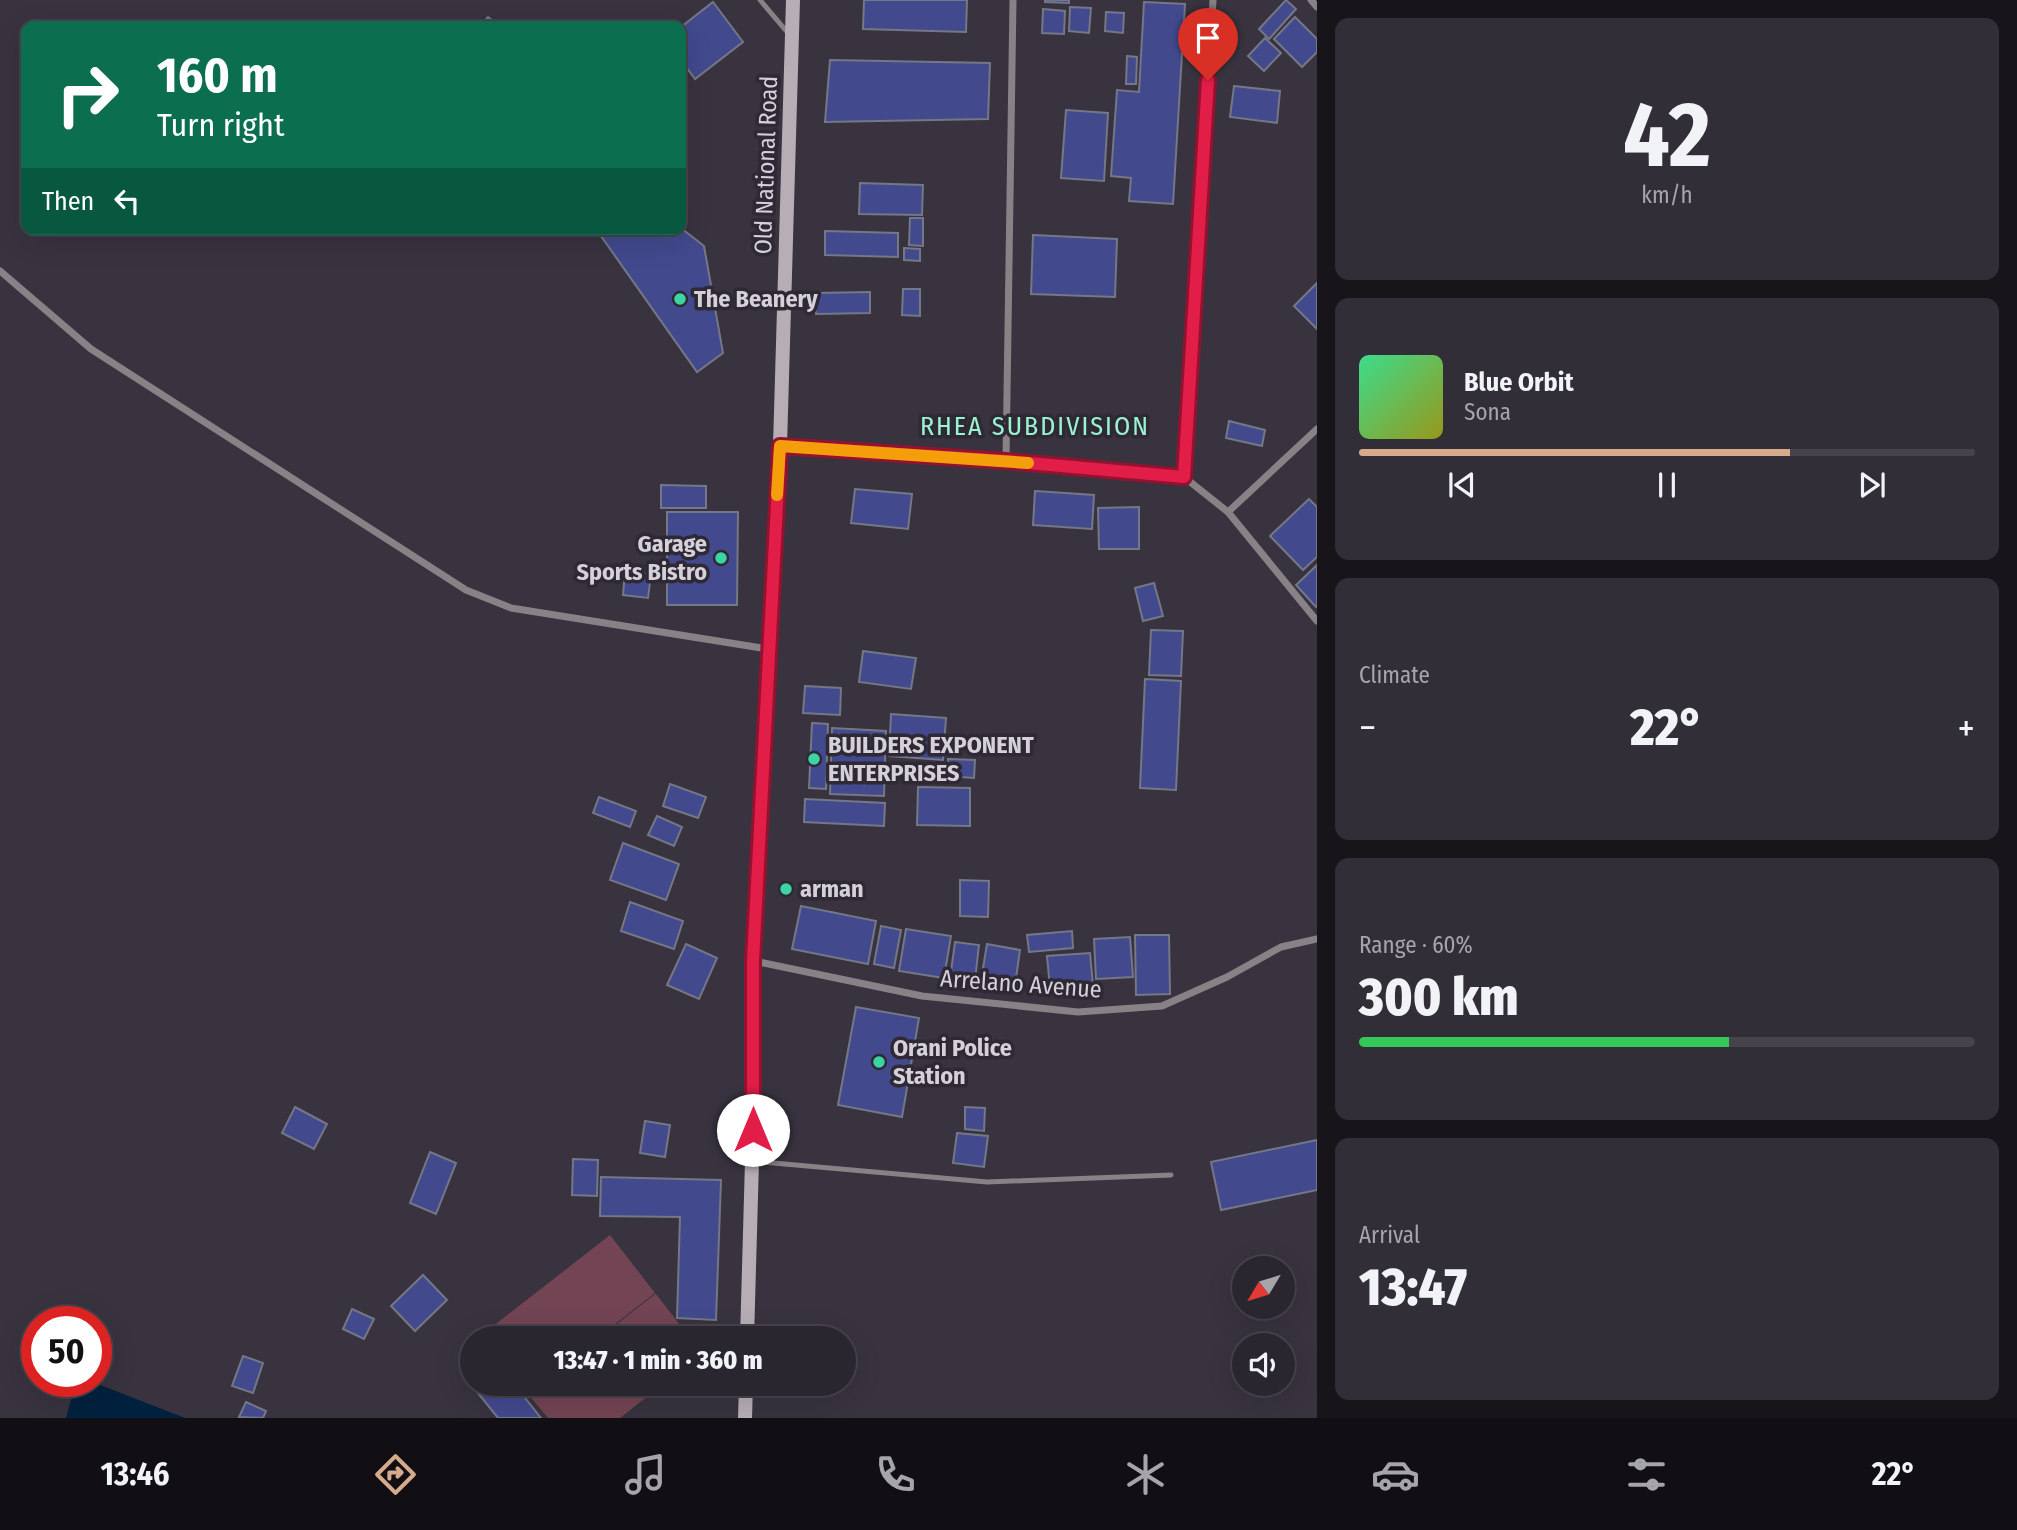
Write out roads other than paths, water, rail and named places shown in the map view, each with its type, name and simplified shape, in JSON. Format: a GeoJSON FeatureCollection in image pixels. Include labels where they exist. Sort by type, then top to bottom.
{"type":"FeatureCollection","features":[{"type":"Feature","properties":{"kind":"main road","name":"Old National Road"},"geometry":{"type":"LineString","coordinates":[[747,1326],[753,961],[780,446],[793,0]]}},
{"type":"Feature","properties":{"kind":"main road"},"geometry":{"type":"LineString","coordinates":[[745,1418],[746,1396]]}},
{"type":"Feature","properties":{"kind":"street"},"geometry":{"type":"LineString","coordinates":[[1006,461],[1013,0]]}},
{"type":"Feature","properties":{"kind":"street"},"geometry":{"type":"LineString","coordinates":[[1184,477],[1213,0]]}},
{"type":"Feature","properties":{"kind":"street"},"geometry":{"type":"LineString","coordinates":[[1311,0],[1317,6]]}},
{"type":"Feature","properties":{"kind":"street"},"geometry":{"type":"LineString","coordinates":[[0,271],[91,349],[466,590],[511,608],[768,649]]}},
{"type":"Feature","properties":{"kind":"street"},"geometry":{"type":"LineString","coordinates":[[1228,512],[1317,429]]}},
{"type":"Feature","properties":{"kind":"street"},"geometry":{"type":"LineString","coordinates":[[780,446],[1006,461],[1184,477],[1228,512],[1317,621]]}},
{"type":"Feature","properties":{"kind":"street","name":"Arrelano Avenue"},"geometry":{"type":"LineString","coordinates":[[753,961],[922,996],[1078,1012],[1162,1006],[1227,977],[1281,947],[1317,939]]}},
{"type":"Feature","properties":{"kind":"lane"},"geometry":{"type":"LineString","coordinates":[[760,0],[793,38]]}},
{"type":"Feature","properties":{"kind":"lane"},"geometry":{"type":"LineString","coordinates":[[752,1161],[987,1182],[1171,1175]]}},
{"type":"Feature","properties":{"kind":"water"},"geometry":{"type":"Polygon","coordinates":[[[112,1390],[185,1418],[66,1418],[72,1397],[112,1397],[112,1390]]]}},
{"type":"Feature","properties":{"kind":"place","name":"The Beanery"},"geometry":{"type":"Point","coordinates":[680,299]}},
{"type":"Feature","properties":{"kind":"place","name":"Garage Sports Bistro"},"geometry":{"type":"Point","coordinates":[721,558]}},
{"type":"Feature","properties":{"kind":"place","name":"BUILDERS EXPONENT ENTERPRISES"},"geometry":{"type":"Point","coordinates":[814,759]}},
{"type":"Feature","properties":{"kind":"place","name":"arman"},"geometry":{"type":"Point","coordinates":[786,889]}},
{"type":"Feature","properties":{"kind":"place","name":"Orani Police Station"},"geometry":{"type":"Point","coordinates":[879,1062]}},
{"type":"Feature","properties":{"kind":"district","name":"RHEA SUBDIVISION"},"geometry":{"type":"Point","coordinates":[1035,426]}}]}
